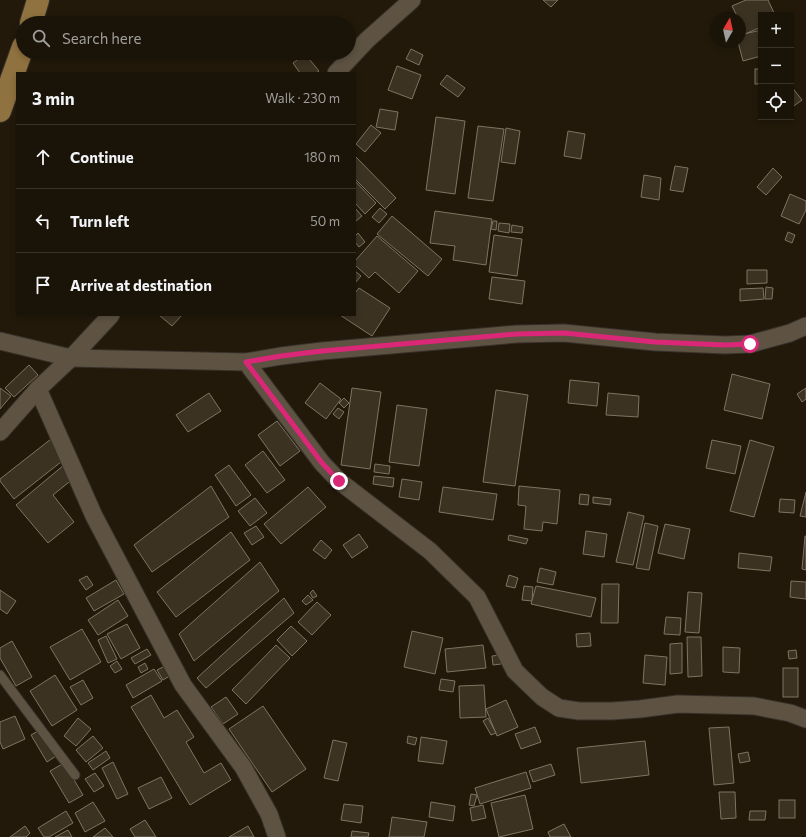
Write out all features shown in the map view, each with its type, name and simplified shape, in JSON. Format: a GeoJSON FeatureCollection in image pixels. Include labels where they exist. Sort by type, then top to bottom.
{"type":"FeatureCollection","features":[{"type":"Feature","properties":{"kind":"main road"},"geometry":{"type":"LineString","coordinates":[[33,16],[38,0]]}},
{"type":"Feature","properties":{"kind":"main road"},"geometry":{"type":"LineString","coordinates":[[0,111],[18,60]]}},
{"type":"Feature","properties":{"kind":"street"},"geometry":{"type":"LineString","coordinates":[[356,52],[412,0]]}},
{"type":"Feature","properties":{"kind":"street"},"geometry":{"type":"LineString","coordinates":[[337,72],[348,60]]}},
{"type":"Feature","properties":{"kind":"street"},"geometry":{"type":"LineString","coordinates":[[0,432],[38,389],[71,358],[110,316]]}},
{"type":"Feature","properties":{"kind":"street"},"geometry":{"type":"LineString","coordinates":[[0,341],[71,358],[246,362],[322,351],[517,334],[564,333],[655,342],[725,345],[750,344],[806,326]]}},
{"type":"Feature","properties":{"kind":"street"},"geometry":{"type":"LineString","coordinates":[[246,362],[322,463],[339,481],[430,551],[477,597],[514,671],[542,697],[559,708],[579,711],[612,711],[678,704],[754,706],[790,713],[806,720]]}},
{"type":"Feature","properties":{"kind":"street"},"geometry":{"type":"LineString","coordinates":[[38,389],[94,516],[183,685],[243,767],[269,814],[277,837]]}},
{"type":"Feature","properties":{"kind":"lane"},"geometry":{"type":"LineString","coordinates":[[0,675],[75,775]]}},
{"type":"Feature","properties":{"kind":"building"},"geometry":{"type":"Polygon","coordinates":[[[543,0],[558,0],[551,7],[543,0]]]}},
{"type":"Feature","properties":{"kind":"building"},"geometry":{"type":"Polygon","coordinates":[[[746,0],[768,0],[774,12],[758,12],[758,28],[746,34],[746,12],[735,12],[732,6],[746,0]]]}},
{"type":"Feature","properties":{"kind":"building"},"geometry":{"type":"Polygon","coordinates":[[[758,31],[758,57],[743,61],[740,48],[746,48],[746,34],[758,31]]]}},
{"type":"Feature","properties":{"kind":"building"},"geometry":{"type":"Polygon","coordinates":[[[411,49],[423,55],[419,65],[406,59],[411,49]]]}},
{"type":"Feature","properties":{"kind":"building"},"geometry":{"type":"Polygon","coordinates":[[[297,60],[310,60],[319,71],[299,72],[293,63],[297,60]]]}},
{"type":"Feature","properties":{"kind":"building"},"geometry":{"type":"Polygon","coordinates":[[[397,66],[421,75],[412,99],[388,90],[397,66]]]}},
{"type":"Feature","properties":{"kind":"building"},"geometry":{"type":"Polygon","coordinates":[[[755,69],[758,69],[758,84],[755,84],[755,69]]]}},
{"type":"Feature","properties":{"kind":"building"},"geometry":{"type":"Polygon","coordinates":[[[447,75],[465,88],[458,97],[440,84],[447,75]]]}},
{"type":"Feature","properties":{"kind":"building"},"geometry":{"type":"Polygon","coordinates":[[[794,90],[802,100],[794,106],[794,90]]]}},
{"type":"Feature","properties":{"kind":"building"},"geometry":{"type":"Polygon","coordinates":[[[380,109],[398,112],[395,130],[376,127],[380,109]]]}},
{"type":"Feature","properties":{"kind":"building"},"geometry":{"type":"Polygon","coordinates":[[[436,117],[465,121],[455,194],[426,190],[436,117]]]}},
{"type":"Feature","properties":{"kind":"building"},"geometry":{"type":"Polygon","coordinates":[[[371,125],[381,133],[365,152],[356,144],[371,125]]]}},
{"type":"Feature","properties":{"kind":"building"},"geometry":{"type":"Polygon","coordinates":[[[478,126],[504,129],[493,201],[468,198],[478,126]]]}},
{"type":"Feature","properties":{"kind":"building"},"geometry":{"type":"Polygon","coordinates":[[[506,128],[520,131],[515,164],[501,162],[506,128]]]}},
{"type":"Feature","properties":{"kind":"building"},"geometry":{"type":"Polygon","coordinates":[[[568,131],[585,134],[581,159],[564,156],[568,131]]]}},
{"type":"Feature","properties":{"kind":"building"},"geometry":{"type":"Polygon","coordinates":[[[356,157],[396,198],[385,209],[356,180],[356,157]]]}},
{"type":"Feature","properties":{"kind":"building"},"geometry":{"type":"Polygon","coordinates":[[[675,166],[688,168],[683,192],[670,190],[675,166]]]}},
{"type":"Feature","properties":{"kind":"building"},"geometry":{"type":"Polygon","coordinates":[[[773,168],[782,177],[766,195],[757,187],[773,168]]]}},
{"type":"Feature","properties":{"kind":"building"},"geometry":{"type":"Polygon","coordinates":[[[644,175],[661,178],[659,200],[641,197],[644,175]]]}},
{"type":"Feature","properties":{"kind":"building"},"geometry":{"type":"Polygon","coordinates":[[[356,182],[376,203],[365,214],[356,204],[356,182]]]}},
{"type":"Feature","properties":{"kind":"building"},"geometry":{"type":"Polygon","coordinates":[[[790,194],[806,201],[806,210],[799,224],[781,216],[790,194]]]}},
{"type":"Feature","properties":{"kind":"building"},"geometry":{"type":"Polygon","coordinates":[[[380,208],[387,214],[379,223],[372,217],[380,208]]]}},
{"type":"Feature","properties":{"kind":"building"},"geometry":{"type":"Polygon","coordinates":[[[356,209],[362,216],[356,221],[356,209]]]}},
{"type":"Feature","properties":{"kind":"building"},"geometry":{"type":"Polygon","coordinates":[[[435,211],[492,219],[486,265],[453,260],[455,246],[430,243],[435,211]]]}},
{"type":"Feature","properties":{"kind":"building"},"geometry":{"type":"Polygon","coordinates":[[[392,216],[442,259],[428,276],[377,234],[392,216]]]}},
{"type":"Feature","properties":{"kind":"building"},"geometry":{"type":"Polygon","coordinates":[[[493,221],[497,221],[496,230],[491,229],[493,221]]]}},
{"type":"Feature","properties":{"kind":"building"},"geometry":{"type":"Polygon","coordinates":[[[499,223],[510,224],[509,233],[498,231],[499,223]]]}},
{"type":"Feature","properties":{"kind":"building"},"geometry":{"type":"Polygon","coordinates":[[[512,225],[523,227],[522,233],[511,232],[512,225]]]}},
{"type":"Feature","properties":{"kind":"building"},"geometry":{"type":"Polygon","coordinates":[[[788,232],[795,235],[792,243],[785,240],[788,232]]]}},
{"type":"Feature","properties":{"kind":"building"},"geometry":{"type":"Polygon","coordinates":[[[358,233],[365,242],[359,247],[356,243],[356,235],[358,233]]]}},
{"type":"Feature","properties":{"kind":"building"},"geometry":{"type":"Polygon","coordinates":[[[494,235],[522,239],[517,276],[489,272],[494,235]]]}},
{"type":"Feature","properties":{"kind":"building"},"geometry":{"type":"Polygon","coordinates":[[[377,236],[418,271],[399,293],[375,272],[369,278],[356,266],[356,260],[377,236]]]}},
{"type":"Feature","properties":{"kind":"building"},"geometry":{"type":"Polygon","coordinates":[[[747,270],[767,270],[767,283],[747,284],[747,270]]]}},
{"type":"Feature","properties":{"kind":"building"},"geometry":{"type":"Polygon","coordinates":[[[356,272],[361,276],[356,282],[356,272]]]}},
{"type":"Feature","properties":{"kind":"building"},"geometry":{"type":"Polygon","coordinates":[[[492,277],[525,281],[522,304],[489,299],[492,277]]]}},
{"type":"Feature","properties":{"kind":"building"},"geometry":{"type":"Polygon","coordinates":[[[766,287],[773,288],[772,299],[765,299],[766,287]]]}},
{"type":"Feature","properties":{"kind":"building"},"geometry":{"type":"Polygon","coordinates":[[[359,288],[390,308],[372,336],[342,316],[356,316],[356,292],[359,288]]]}},
{"type":"Feature","properties":{"kind":"building"},"geometry":{"type":"Polygon","coordinates":[[[763,288],[764,299],[740,301],[740,289],[763,288]]]}},
{"type":"Feature","properties":{"kind":"building"},"geometry":{"type":"Polygon","coordinates":[[[160,316],[181,316],[172,326],[160,316]]]}},
{"type":"Feature","properties":{"kind":"building"},"geometry":{"type":"Polygon","coordinates":[[[29,365],[38,375],[14,397],[5,388],[29,365]]]}},
{"type":"Feature","properties":{"kind":"building"},"geometry":{"type":"Polygon","coordinates":[[[732,374],[770,384],[762,419],[724,410],[732,374]]]}},
{"type":"Feature","properties":{"kind":"building"},"geometry":{"type":"Polygon","coordinates":[[[570,380],[599,383],[597,406],[568,403],[570,380]]]}},
{"type":"Feature","properties":{"kind":"building"},"geometry":{"type":"Polygon","coordinates":[[[320,383],[341,399],[326,419],[305,403],[320,383]]]}},
{"type":"Feature","properties":{"kind":"building"},"geometry":{"type":"Polygon","coordinates":[[[0,388],[11,396],[0,409],[0,388]]]}},
{"type":"Feature","properties":{"kind":"building"},"geometry":{"type":"Polygon","coordinates":[[[352,388],[381,392],[370,469],[341,465],[352,388]]]}},
{"type":"Feature","properties":{"kind":"building"},"geometry":{"type":"Polygon","coordinates":[[[806,388],[806,399],[802,402],[797,394],[806,388]]]}},
{"type":"Feature","properties":{"kind":"building"},"geometry":{"type":"Polygon","coordinates":[[[496,390],[528,395],[515,486],[483,482],[496,390]]]}},
{"type":"Feature","properties":{"kind":"building"},"geometry":{"type":"Polygon","coordinates":[[[209,393],[221,411],[188,432],[176,415],[209,393]]]}},
{"type":"Feature","properties":{"kind":"building"},"geometry":{"type":"Polygon","coordinates":[[[608,393],[639,396],[638,417],[606,415],[608,393]]]}},
{"type":"Feature","properties":{"kind":"building"},"geometry":{"type":"Polygon","coordinates":[[[344,398],[349,403],[344,408],[339,403],[344,398]]]}},
{"type":"Feature","properties":{"kind":"building"},"geometry":{"type":"Polygon","coordinates":[[[397,405],[427,409],[419,466],[389,462],[397,405]]]}},
{"type":"Feature","properties":{"kind":"building"},"geometry":{"type":"Polygon","coordinates":[[[338,408],[344,412],[339,419],[333,414],[338,408]]]}},
{"type":"Feature","properties":{"kind":"building"},"geometry":{"type":"Polygon","coordinates":[[[277,421],[300,451],[280,466],[258,435],[277,421]]]}},
{"type":"Feature","properties":{"kind":"building"},"geometry":{"type":"Polygon","coordinates":[[[51,439],[66,458],[14,499],[0,479],[51,439]]]}},
{"type":"Feature","properties":{"kind":"building"},"geometry":{"type":"Polygon","coordinates":[[[712,440],[741,446],[735,474],[706,468],[712,440]]]}},
{"type":"Feature","properties":{"kind":"building"},"geometry":{"type":"Polygon","coordinates":[[[750,440],[774,447],[754,517],[730,511],[750,440]]]}},
{"type":"Feature","properties":{"kind":"building"},"geometry":{"type":"Polygon","coordinates":[[[263,451],[285,480],[267,493],[245,465],[263,451]]]}},
{"type":"Feature","properties":{"kind":"building"},"geometry":{"type":"Polygon","coordinates":[[[375,464],[390,466],[389,474],[374,472],[375,464]]]}},
{"type":"Feature","properties":{"kind":"building"},"geometry":{"type":"Polygon","coordinates":[[[64,465],[74,478],[53,495],[74,522],[48,543],[16,505],[64,465]]]}},
{"type":"Feature","properties":{"kind":"building"},"geometry":{"type":"Polygon","coordinates":[[[229,465],[251,495],[236,506],[215,475],[229,465]]]}},
{"type":"Feature","properties":{"kind":"building"},"geometry":{"type":"Polygon","coordinates":[[[374,476],[394,478],[393,487],[373,484],[374,476]]]}},
{"type":"Feature","properties":{"kind":"building"},"geometry":{"type":"Polygon","coordinates":[[[402,479],[422,482],[419,500],[399,497],[402,479]]]}},
{"type":"Feature","properties":{"kind":"building"},"geometry":{"type":"Polygon","coordinates":[[[211,486],[229,517],[152,572],[134,545],[211,486]]]}},
{"type":"Feature","properties":{"kind":"building"},"geometry":{"type":"Polygon","coordinates":[[[519,486],[560,490],[557,524],[543,522],[542,531],[524,529],[526,506],[518,505],[519,486]]]}},
{"type":"Feature","properties":{"kind":"building"},"geometry":{"type":"Polygon","coordinates":[[[308,487],[326,507],[281,544],[264,524],[308,487]]]}},
{"type":"Feature","properties":{"kind":"building"},"geometry":{"type":"Polygon","coordinates":[[[443,487],[497,494],[493,520],[439,512],[443,487]]]}},
{"type":"Feature","properties":{"kind":"building"},"geometry":{"type":"Polygon","coordinates":[[[806,492],[806,517],[800,516],[806,492]]]}},
{"type":"Feature","properties":{"kind":"building"},"geometry":{"type":"Polygon","coordinates":[[[580,494],[589,495],[588,505],[579,504],[580,494]]]}},
{"type":"Feature","properties":{"kind":"building"},"geometry":{"type":"Polygon","coordinates":[[[593,497],[611,499],[610,505],[593,503],[593,497]]]}},
{"type":"Feature","properties":{"kind":"building"},"geometry":{"type":"Polygon","coordinates":[[[255,498],[267,513],[250,526],[238,511],[255,498]]]}},
{"type":"Feature","properties":{"kind":"building"},"geometry":{"type":"Polygon","coordinates":[[[780,499],[795,500],[794,513],[779,512],[780,499]]]}},
{"type":"Feature","properties":{"kind":"building"},"geometry":{"type":"Polygon","coordinates":[[[628,512],[644,516],[633,565],[616,562],[628,512]]]}},
{"type":"Feature","properties":{"kind":"building"},"geometry":{"type":"Polygon","coordinates":[[[645,523],[658,526],[649,570],[636,568],[645,523]]]}},
{"type":"Feature","properties":{"kind":"building"},"geometry":{"type":"Polygon","coordinates":[[[665,524],[690,529],[684,559],[658,553],[665,524]]]}},
{"type":"Feature","properties":{"kind":"building"},"geometry":{"type":"Polygon","coordinates":[[[256,526],[264,537],[252,545],[244,533],[256,526]]]}},
{"type":"Feature","properties":{"kind":"building"},"geometry":{"type":"Polygon","coordinates":[[[586,531],[607,534],[604,557],[583,554],[586,531]]]}},
{"type":"Feature","properties":{"kind":"building"},"geometry":{"type":"Polygon","coordinates":[[[231,532],[250,560],[176,617],[157,592],[231,532]]]}},
{"type":"Feature","properties":{"kind":"building"},"geometry":{"type":"Polygon","coordinates":[[[359,534],[368,547],[352,558],[343,545],[359,534]]]}},
{"type":"Feature","properties":{"kind":"building"},"geometry":{"type":"Polygon","coordinates":[[[509,535],[528,539],[526,544],[508,540],[509,535]]]}},
{"type":"Feature","properties":{"kind":"building"},"geometry":{"type":"Polygon","coordinates":[[[806,536],[806,570],[802,569],[806,536]]]}},
{"type":"Feature","properties":{"kind":"building"},"geometry":{"type":"Polygon","coordinates":[[[321,540],[332,550],[325,559],[313,550],[321,540]]]}},
{"type":"Feature","properties":{"kind":"building"},"geometry":{"type":"Polygon","coordinates":[[[739,553],[772,557],[770,571],[738,568],[739,553]]]}},
{"type":"Feature","properties":{"kind":"building"},"geometry":{"type":"Polygon","coordinates":[[[260,562],[279,591],[194,661],[179,634],[260,562]]]}},
{"type":"Feature","properties":{"kind":"building"},"geometry":{"type":"Polygon","coordinates":[[[540,568],[556,572],[553,585],[537,582],[540,568]]]}},
{"type":"Feature","properties":{"kind":"building"},"geometry":{"type":"Polygon","coordinates":[[[509,575],[518,578],[515,588],[506,586],[509,575]]]}},
{"type":"Feature","properties":{"kind":"building"},"geometry":{"type":"Polygon","coordinates":[[[87,576],[93,585],[86,590],[79,580],[87,576]]]}},
{"type":"Feature","properties":{"kind":"building"},"geometry":{"type":"Polygon","coordinates":[[[116,580],[124,594],[94,611],[86,598],[116,580]]]}},
{"type":"Feature","properties":{"kind":"building"},"geometry":{"type":"Polygon","coordinates":[[[791,581],[806,582],[806,599],[790,597],[791,581]]]}},
{"type":"Feature","properties":{"kind":"building"},"geometry":{"type":"Polygon","coordinates":[[[602,584],[619,584],[618,623],[601,623],[602,584]]]}},
{"type":"Feature","properties":{"kind":"building"},"geometry":{"type":"Polygon","coordinates":[[[524,586],[533,587],[532,601],[522,600],[524,586]]]}},
{"type":"Feature","properties":{"kind":"building"},"geometry":{"type":"Polygon","coordinates":[[[536,586],[596,598],[591,617],[531,604],[536,586]]]}},
{"type":"Feature","properties":{"kind":"building"},"geometry":{"type":"Polygon","coordinates":[[[0,590],[16,601],[7,614],[0,609],[0,590]]]}},
{"type":"Feature","properties":{"kind":"building"},"geometry":{"type":"Polygon","coordinates":[[[313,590],[317,596],[313,598],[310,593],[313,590]]]}},
{"type":"Feature","properties":{"kind":"building"},"geometry":{"type":"Polygon","coordinates":[[[688,592],[702,593],[699,633],[685,632],[688,592]]]}},
{"type":"Feature","properties":{"kind":"building"},"geometry":{"type":"Polygon","coordinates":[[[308,595],[313,600],[306,605],[302,601],[308,595]]]}},
{"type":"Feature","properties":{"kind":"building"},"geometry":{"type":"Polygon","coordinates":[[[284,598],[294,613],[206,688],[197,678],[284,598]]]}},
{"type":"Feature","properties":{"kind":"building"},"geometry":{"type":"Polygon","coordinates":[[[118,600],[128,616],[98,635],[88,620],[118,600]]]}},
{"type":"Feature","properties":{"kind":"building"},"geometry":{"type":"Polygon","coordinates":[[[317,602],[331,615],[312,635],[298,622],[317,602]]]}},
{"type":"Feature","properties":{"kind":"building"},"geometry":{"type":"Polygon","coordinates":[[[666,617],[681,618],[680,635],[664,634],[666,617]]]}},
{"type":"Feature","properties":{"kind":"building"},"geometry":{"type":"Polygon","coordinates":[[[127,624],[140,648],[121,659],[107,634],[127,624]]]}},
{"type":"Feature","properties":{"kind":"building"},"geometry":{"type":"Polygon","coordinates":[[[291,626],[307,641],[292,656],[277,640],[291,626]]]}},
{"type":"Feature","properties":{"kind":"building"},"geometry":{"type":"Polygon","coordinates":[[[82,629],[101,662],[70,680],[50,647],[82,629]]]}},
{"type":"Feature","properties":{"kind":"building"},"geometry":{"type":"Polygon","coordinates":[[[412,631],[443,638],[435,674],[404,667],[412,631]]]}},
{"type":"Feature","properties":{"kind":"building"},"geometry":{"type":"Polygon","coordinates":[[[590,633],[591,646],[577,647],[576,634],[590,633]]]}},
{"type":"Feature","properties":{"kind":"building"},"geometry":{"type":"Polygon","coordinates":[[[106,636],[117,659],[108,663],[98,640],[106,636]]]}},
{"type":"Feature","properties":{"kind":"building"},"geometry":{"type":"Polygon","coordinates":[[[687,637],[701,637],[702,676],[688,677],[687,637]]]}},
{"type":"Feature","properties":{"kind":"building"},"geometry":{"type":"Polygon","coordinates":[[[12,641],[32,677],[16,686],[0,658],[0,648],[12,641]]]}},
{"type":"Feature","properties":{"kind":"building"},"geometry":{"type":"Polygon","coordinates":[[[682,643],[682,673],[670,674],[670,644],[682,643]]]}},
{"type":"Feature","properties":{"kind":"building"},"geometry":{"type":"Polygon","coordinates":[[[276,645],[290,658],[246,704],[232,690],[276,645]]]}},
{"type":"Feature","properties":{"kind":"building"},"geometry":{"type":"Polygon","coordinates":[[[483,645],[486,668],[447,672],[445,649],[483,645]]]}},
{"type":"Feature","properties":{"kind":"building"},"geometry":{"type":"Polygon","coordinates":[[[723,647],[740,648],[739,673],[723,672],[723,647]]]}},
{"type":"Feature","properties":{"kind":"building"},"geometry":{"type":"Polygon","coordinates":[[[147,649],[151,655],[135,664],[131,658],[147,649]]]}},
{"type":"Feature","properties":{"kind":"building"},"geometry":{"type":"Polygon","coordinates":[[[796,650],[797,658],[789,659],[788,651],[796,650]]]}},
{"type":"Feature","properties":{"kind":"building"},"geometry":{"type":"Polygon","coordinates":[[[500,655],[501,664],[493,665],[492,656],[500,655]]]}},
{"type":"Feature","properties":{"kind":"building"},"geometry":{"type":"Polygon","coordinates":[[[645,655],[667,657],[665,685],[643,683],[645,655]]]}},
{"type":"Feature","properties":{"kind":"building"},"geometry":{"type":"Polygon","coordinates":[[[117,661],[122,669],[115,673],[110,666],[117,661]]]}},
{"type":"Feature","properties":{"kind":"building"},"geometry":{"type":"Polygon","coordinates":[[[145,663],[148,669],[141,673],[138,667],[145,663]]]}},
{"type":"Feature","properties":{"kind":"building"},"geometry":{"type":"Polygon","coordinates":[[[167,665],[173,674],[163,680],[157,670],[167,665]]]}},
{"type":"Feature","properties":{"kind":"building"},"geometry":{"type":"Polygon","coordinates":[[[783,668],[798,668],[798,697],[783,697],[783,668]]]}},
{"type":"Feature","properties":{"kind":"building"},"geometry":{"type":"Polygon","coordinates":[[[154,669],[162,681],[133,698],[126,685],[154,669]]]}},
{"type":"Feature","properties":{"kind":"building"},"geometry":{"type":"Polygon","coordinates":[[[55,675],[77,710],[52,726],[30,691],[55,675]]]}},
{"type":"Feature","properties":{"kind":"building"},"geometry":{"type":"Polygon","coordinates":[[[441,679],[455,681],[453,692],[439,690],[441,679]]]}},
{"type":"Feature","properties":{"kind":"building"},"geometry":{"type":"Polygon","coordinates":[[[83,680],[93,698],[81,705],[70,687],[83,680]]]}},
{"type":"Feature","properties":{"kind":"building"},"geometry":{"type":"Polygon","coordinates":[[[484,685],[486,717],[460,718],[459,686],[484,685]]]}},
{"type":"Feature","properties":{"kind":"building"},"geometry":{"type":"Polygon","coordinates":[[[151,695],[164,718],[177,710],[194,737],[186,742],[204,773],[221,763],[231,780],[190,805],[131,707],[151,695]]]}},
{"type":"Feature","properties":{"kind":"building"},"geometry":{"type":"Polygon","coordinates":[[[226,697],[238,714],[223,724],[211,707],[226,697]]]}},
{"type":"Feature","properties":{"kind":"building"},"geometry":{"type":"Polygon","coordinates":[[[506,700],[518,727],[497,736],[486,709],[506,700]]]}},
{"type":"Feature","properties":{"kind":"building"},"geometry":{"type":"Polygon","coordinates":[[[263,706],[306,769],[272,792],[229,729],[263,706]]]}},
{"type":"Feature","properties":{"kind":"building"},"geometry":{"type":"Polygon","coordinates":[[[15,716],[25,739],[3,749],[0,742],[0,722],[15,716]]]}},
{"type":"Feature","properties":{"kind":"building"},"geometry":{"type":"Polygon","coordinates":[[[78,718],[91,729],[76,746],[64,736],[78,718]]]}},
{"type":"Feature","properties":{"kind":"building"},"geometry":{"type":"Polygon","coordinates":[[[488,718],[496,733],[491,735],[483,721],[488,718]]]}},
{"type":"Feature","properties":{"kind":"building"},"geometry":{"type":"Polygon","coordinates":[[[535,727],[541,742],[521,749],[515,734],[535,727]]]}},
{"type":"Feature","properties":{"kind":"building"},"geometry":{"type":"Polygon","coordinates":[[[729,727],[734,783],[714,785],[709,728],[729,727]]]}},
{"type":"Feature","properties":{"kind":"building"},"geometry":{"type":"Polygon","coordinates":[[[40,730],[56,756],[47,762],[31,735],[40,730]]]}},
{"type":"Feature","properties":{"kind":"building"},"geometry":{"type":"Polygon","coordinates":[[[93,736],[103,748],[86,762],[76,750],[93,736]]]}},
{"type":"Feature","properties":{"kind":"building"},"geometry":{"type":"Polygon","coordinates":[[[408,736],[417,738],[415,745],[407,743],[408,736]]]}},
{"type":"Feature","properties":{"kind":"building"},"geometry":{"type":"Polygon","coordinates":[[[421,737],[447,741],[443,764],[418,761],[421,737]]]}},
{"type":"Feature","properties":{"kind":"building"},"geometry":{"type":"Polygon","coordinates":[[[333,740],[347,743],[338,781],[324,778],[333,740]]]}},
{"type":"Feature","properties":{"kind":"building"},"geometry":{"type":"Polygon","coordinates":[[[645,741],[649,775],[581,783],[577,748],[645,741]]]}},
{"type":"Feature","properties":{"kind":"building"},"geometry":{"type":"Polygon","coordinates":[[[106,751],[110,758],[93,770],[88,763],[106,751]]]}},
{"type":"Feature","properties":{"kind":"building"},"geometry":{"type":"Polygon","coordinates":[[[748,752],[750,761],[740,763],[738,754],[748,752]]]}},
{"type":"Feature","properties":{"kind":"building"},"geometry":{"type":"Polygon","coordinates":[[[113,762],[128,794],[117,799],[102,768],[113,762]]]}},
{"type":"Feature","properties":{"kind":"building"},"geometry":{"type":"Polygon","coordinates":[[[64,763],[83,795],[69,803],[50,771],[64,763]]]}},
{"type":"Feature","properties":{"kind":"building"},"geometry":{"type":"Polygon","coordinates":[[[551,764],[555,775],[533,782],[529,771],[551,764]]]}},
{"type":"Feature","properties":{"kind":"building"},"geometry":{"type":"Polygon","coordinates":[[[526,772],[531,788],[480,804],[475,788],[526,772]]]}},
{"type":"Feature","properties":{"kind":"building"},"geometry":{"type":"Polygon","coordinates":[[[95,773],[104,786],[94,792],[85,779],[95,773]]]}},
{"type":"Feature","properties":{"kind":"building"},"geometry":{"type":"Polygon","coordinates":[[[161,777],[172,798],[149,809],[138,788],[161,777]]]}},
{"type":"Feature","properties":{"kind":"building"},"geometry":{"type":"Polygon","coordinates":[[[719,792],[735,792],[736,818],[721,819],[719,792]]]}},
{"type":"Feature","properties":{"kind":"building"},"geometry":{"type":"Polygon","coordinates":[[[471,794],[477,795],[474,806],[469,805],[471,794]]]}},
{"type":"Feature","properties":{"kind":"building"},"geometry":{"type":"Polygon","coordinates":[[[525,795],[533,829],[499,837],[491,803],[525,795]]]}},
{"type":"Feature","properties":{"kind":"building"},"geometry":{"type":"Polygon","coordinates":[[[779,800],[795,800],[795,818],[779,818],[779,800]]]}},
{"type":"Feature","properties":{"kind":"building"},"geometry":{"type":"Polygon","coordinates":[[[93,802],[105,821],[85,832],[75,813],[93,802]]]}},
{"type":"Feature","properties":{"kind":"building"},"geometry":{"type":"Polygon","coordinates":[[[431,802],[455,806],[453,821],[429,817],[431,802]]]}},
{"type":"Feature","properties":{"kind":"building"},"geometry":{"type":"Polygon","coordinates":[[[344,804],[363,806],[361,823],[341,820],[344,804]]]}},
{"type":"Feature","properties":{"kind":"building"},"geometry":{"type":"Polygon","coordinates":[[[483,805],[486,818],[472,821],[470,808],[483,805]]]}},
{"type":"Feature","properties":{"kind":"building"},"geometry":{"type":"Polygon","coordinates":[[[66,811],[73,823],[49,837],[44,837],[38,828],[66,811]]]}},
{"type":"Feature","properties":{"kind":"building"},"geometry":{"type":"Polygon","coordinates":[[[750,811],[766,811],[765,820],[749,820],[750,811]]]}},
{"type":"Feature","properties":{"kind":"building"},"geometry":{"type":"Polygon","coordinates":[[[392,817],[427,822],[424,837],[389,837],[392,817]]]}},
{"type":"Feature","properties":{"kind":"building"},"geometry":{"type":"Polygon","coordinates":[[[145,820],[156,837],[135,837],[130,829],[145,820]]]}},
{"type":"Feature","properties":{"kind":"building"},"geometry":{"type":"Polygon","coordinates":[[[564,824],[571,837],[550,837],[548,832],[564,824]]]}},
{"type":"Feature","properties":{"kind":"building"},"geometry":{"type":"Polygon","coordinates":[[[25,826],[30,833],[26,837],[10,837],[25,826]]]}},
{"type":"Feature","properties":{"kind":"building"},"geometry":{"type":"Polygon","coordinates":[[[248,826],[254,837],[229,837],[248,826]]]}},
{"type":"Feature","properties":{"kind":"building"},"geometry":{"type":"Polygon","coordinates":[[[105,828],[113,837],[93,837],[105,828]]]}},
{"type":"Feature","properties":{"kind":"building"},"geometry":{"type":"Polygon","coordinates":[[[68,830],[72,837],[55,837],[68,830]]]}},
{"type":"Feature","properties":{"kind":"building"},"geometry":{"type":"Polygon","coordinates":[[[352,831],[369,833],[368,837],[351,837],[352,831]]]}},
{"type":"Feature","properties":{"kind":"route"},"geometry":{"type":"LineString","coordinates":[[339,481],[322,463],[246,362],[322,351],[517,334],[564,333],[655,342],[725,345],[750,344]]}}]}
